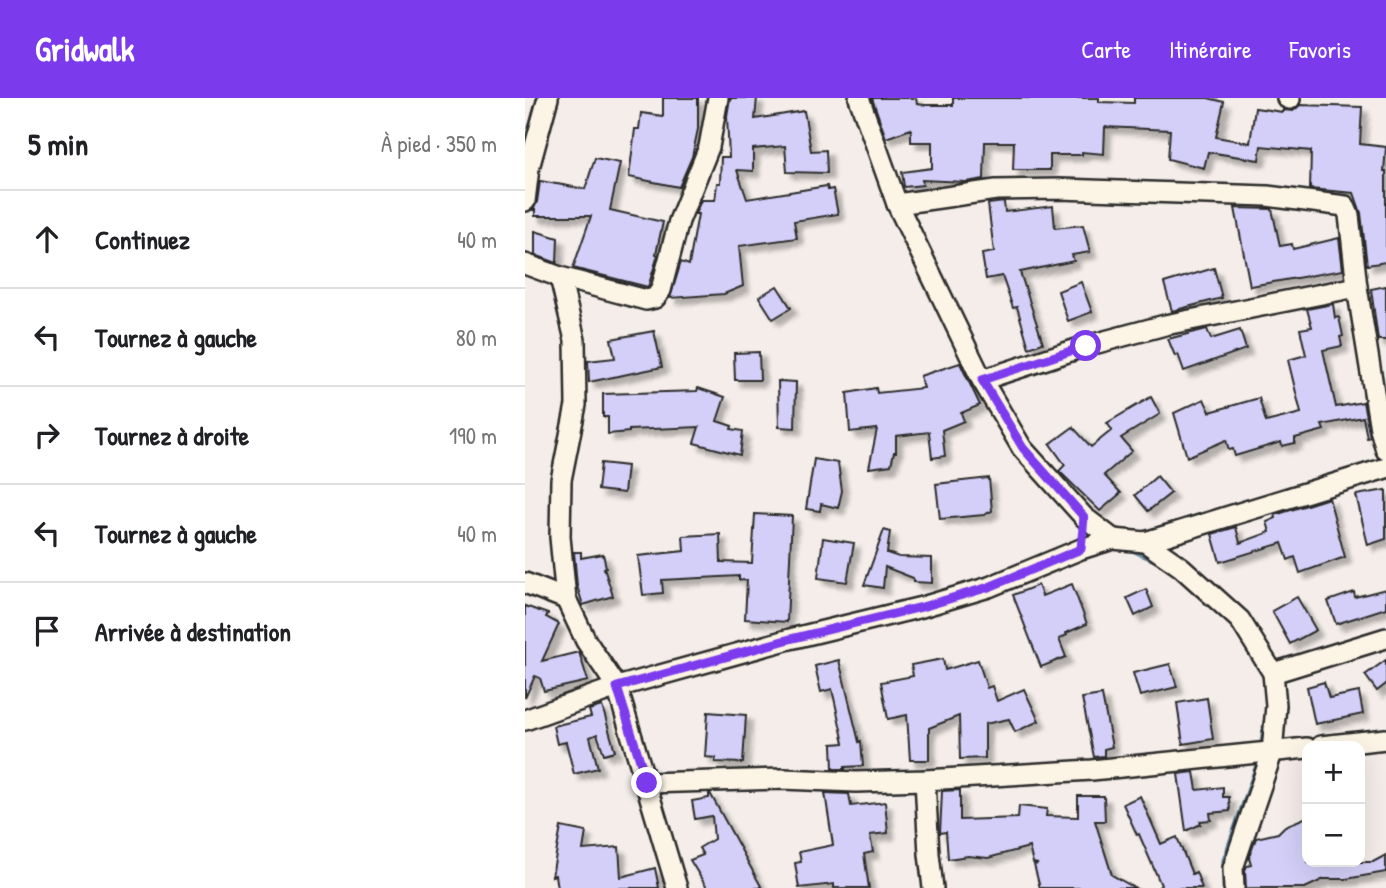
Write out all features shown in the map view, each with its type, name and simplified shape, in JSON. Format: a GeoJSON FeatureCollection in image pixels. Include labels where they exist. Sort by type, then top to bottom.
{"type":"FeatureCollection","features":[{"type":"Feature","properties":{"kind":"street"},"geometry":{"type":"LineString","coordinates":[[525,201],[529,168],[548,98]]}},
{"type":"Feature","properties":{"kind":"street"},"geometry":{"type":"LineString","coordinates":[[525,264],[646,300],[655,298],[661,290],[679,221],[709,147],[718,98]]}},
{"type":"Feature","properties":{"kind":"street"},"geometry":{"type":"LineString","coordinates":[[859,98],[897,204],[982,380],[1023,448],[1084,517],[1113,539]]}},
{"type":"Feature","properties":{"kind":"street"},"geometry":{"type":"LineString","coordinates":[[897,204],[996,190],[1060,189],[1267,196],[1345,206],[1349,215],[1357,287],[1380,429],[1386,450]]}},
{"type":"Feature","properties":{"kind":"street"},"geometry":{"type":"LineString","coordinates":[[560,276],[575,340],[576,405],[561,480],[560,537],[566,598],[586,641],[617,687],[677,888]]}},
{"type":"Feature","properties":{"kind":"street"},"geometry":{"type":"LineString","coordinates":[[982,380],[1086,346],[1165,325],[1357,287]]}},
{"type":"Feature","properties":{"kind":"street"},"geometry":{"type":"LineString","coordinates":[[525,720],[617,687],[989,587],[1081,549],[1113,539],[1145,542],[1386,468]]}},
{"type":"Feature","properties":{"kind":"street"},"geometry":{"type":"LineString","coordinates":[[1081,549],[1084,517]]}},
{"type":"Feature","properties":{"kind":"street"},"geometry":{"type":"LineString","coordinates":[[1145,542],[1181,567],[1240,620],[1273,673],[1276,705],[1272,753],[1233,868],[1234,888]]}},
{"type":"Feature","properties":{"kind":"street"},"geometry":{"type":"LineString","coordinates":[[525,583],[566,598]]}},
{"type":"Feature","properties":{"kind":"street"},"geometry":{"type":"LineString","coordinates":[[1273,673],[1386,638]]}},
{"type":"Feature","properties":{"kind":"street"},"geometry":{"type":"LineString","coordinates":[[1365,741],[1386,739]]}},
{"type":"Feature","properties":{"kind":"street"},"geometry":{"type":"LineString","coordinates":[[647,783],[783,779],[856,782],[925,780],[1092,770],[1302,749]]}},
{"type":"Feature","properties":{"kind":"street"},"geometry":{"type":"LineString","coordinates":[[925,780],[933,888]]}},
{"type":"Feature","properties":{"kind":"building"},"geometry":{"type":"Polygon","coordinates":[[[663,98],[698,98],[698,129],[692,157],[679,187],[629,177],[635,129],[639,129],[641,113],[663,116],[663,98]]]}},
{"type":"Feature","properties":{"kind":"building"},"geometry":{"type":"Polygon","coordinates":[[[730,98],[757,98],[755,119],[804,111],[811,151],[826,150],[827,173],[787,172],[785,146],[753,149],[753,171],[737,170],[747,199],[827,186],[828,190],[833,189],[838,214],[794,221],[797,238],[739,246],[743,286],[724,294],[670,298],[681,262],[689,265],[698,214],[695,214],[701,200],[715,200],[717,183],[720,183],[721,157],[729,157],[727,116],[730,98]]]}},
{"type":"Feature","properties":{"kind":"building"},"geometry":{"type":"Polygon","coordinates":[[[872,98],[916,98],[917,104],[953,105],[953,98],[1099,98],[1099,102],[1134,103],[1134,98],[1208,98],[1224,102],[1216,137],[1250,143],[1255,108],[1283,112],[1293,111],[1300,105],[1362,107],[1360,144],[1386,147],[1386,262],[1367,265],[1361,213],[1354,193],[1310,189],[1311,151],[1261,146],[1259,160],[1208,152],[1204,168],[1168,159],[1170,130],[1105,127],[1104,154],[1082,152],[1082,155],[1050,155],[1050,170],[1013,170],[1014,142],[985,142],[984,179],[966,182],[922,180],[923,185],[904,187],[902,172],[932,168],[932,142],[911,142],[911,129],[886,138],[872,98]]]}},
{"type":"Feature","properties":{"kind":"building"},"geometry":{"type":"Polygon","coordinates":[[[595,158],[620,163],[610,210],[663,222],[656,254],[658,255],[648,287],[573,268],[591,216],[535,216],[533,210],[540,181],[585,189],[595,158]]]}},
{"type":"Feature","properties":{"kind":"building"},"geometry":{"type":"Polygon","coordinates":[[[1004,202],[1005,212],[1053,206],[1055,228],[1083,225],[1090,252],[1072,255],[1074,261],[1020,272],[1043,343],[1029,348],[1017,307],[1013,308],[1002,276],[986,279],[982,254],[994,252],[988,204],[1004,202]]]}},
{"type":"Feature","properties":{"kind":"building"},"geometry":{"type":"Polygon","coordinates":[[[1235,208],[1272,209],[1280,246],[1292,244],[1293,249],[1339,238],[1343,270],[1250,286],[1235,208]]]}},
{"type":"Feature","properties":{"kind":"building"},"geometry":{"type":"Polygon","coordinates":[[[535,231],[558,238],[557,263],[535,255],[535,231]]]}},
{"type":"Feature","properties":{"kind":"building"},"geometry":{"type":"Polygon","coordinates":[[[1214,268],[1222,298],[1172,311],[1164,283],[1214,268]]]}},
{"type":"Feature","properties":{"kind":"building"},"geometry":{"type":"Polygon","coordinates":[[[1081,282],[1092,312],[1068,321],[1058,291],[1081,282]]]}},
{"type":"Feature","properties":{"kind":"building"},"geometry":{"type":"Polygon","coordinates":[[[777,286],[791,308],[773,319],[759,297],[777,286]]]}},
{"type":"Feature","properties":{"kind":"building"},"geometry":{"type":"Polygon","coordinates":[[[1386,286],[1386,340],[1378,340],[1371,289],[1386,286]]]}},
{"type":"Feature","properties":{"kind":"building"},"geometry":{"type":"Polygon","coordinates":[[[1333,304],[1335,318],[1339,317],[1342,346],[1323,350],[1336,407],[1363,402],[1370,437],[1367,438],[1363,417],[1322,425],[1324,430],[1295,438],[1295,443],[1282,446],[1281,442],[1235,456],[1233,449],[1229,450],[1226,440],[1187,457],[1174,413],[1204,399],[1210,412],[1259,398],[1266,422],[1301,413],[1288,360],[1306,355],[1300,329],[1312,327],[1307,309],[1333,304]]]}},
{"type":"Feature","properties":{"kind":"building"},"geometry":{"type":"Polygon","coordinates":[[[1207,329],[1211,339],[1240,330],[1246,349],[1184,371],[1178,354],[1175,356],[1168,339],[1207,329]]]}},
{"type":"Feature","properties":{"kind":"building"},"geometry":{"type":"Polygon","coordinates":[[[654,331],[662,367],[589,382],[588,361],[615,358],[611,339],[654,331]]]}},
{"type":"Feature","properties":{"kind":"building"},"geometry":{"type":"Polygon","coordinates":[[[759,352],[760,380],[735,380],[734,353],[759,352]]]}},
{"type":"Feature","properties":{"kind":"building"},"geometry":{"type":"Polygon","coordinates":[[[960,363],[980,405],[961,413],[964,421],[942,430],[945,456],[932,458],[929,432],[896,436],[896,452],[891,465],[869,468],[877,429],[850,432],[847,393],[876,388],[877,393],[924,388],[920,376],[960,363]]]}},
{"type":"Feature","properties":{"kind":"building"},"geometry":{"type":"Polygon","coordinates":[[[778,381],[796,382],[795,428],[779,427],[778,381]]]}},
{"type":"Feature","properties":{"kind":"building"},"geometry":{"type":"Polygon","coordinates":[[[698,388],[725,397],[717,421],[732,426],[731,429],[743,431],[740,455],[694,443],[699,427],[629,430],[608,434],[608,417],[603,417],[603,394],[697,391],[698,388]]]}},
{"type":"Feature","properties":{"kind":"building"},"geometry":{"type":"Polygon","coordinates":[[[1151,397],[1160,414],[1121,438],[1132,451],[1104,475],[1121,493],[1100,511],[1059,471],[1065,465],[1050,444],[1073,427],[1091,447],[1112,430],[1107,423],[1151,397]]]}},
{"type":"Feature","properties":{"kind":"building"},"geometry":{"type":"Polygon","coordinates":[[[814,459],[838,463],[842,491],[838,508],[821,504],[820,511],[806,509],[814,459]]]}},
{"type":"Feature","properties":{"kind":"building"},"geometry":{"type":"Polygon","coordinates":[[[601,463],[627,466],[624,493],[598,490],[601,463]]]}},
{"type":"Feature","properties":{"kind":"building"},"geometry":{"type":"Polygon","coordinates":[[[1157,476],[1171,493],[1148,511],[1135,495],[1157,476]]]}},
{"type":"Feature","properties":{"kind":"building"},"geometry":{"type":"Polygon","coordinates":[[[989,478],[992,511],[984,515],[940,519],[936,484],[989,478]]]}},
{"type":"Feature","properties":{"kind":"building"},"geometry":{"type":"Polygon","coordinates":[[[1386,490],[1386,539],[1368,545],[1356,495],[1386,490]]]}},
{"type":"Feature","properties":{"kind":"building"},"geometry":{"type":"Polygon","coordinates":[[[1329,498],[1345,557],[1300,573],[1295,557],[1288,560],[1282,543],[1220,562],[1212,534],[1236,527],[1240,543],[1270,532],[1267,522],[1276,518],[1275,515],[1329,498]]]}},
{"type":"Feature","properties":{"kind":"building"},"geometry":{"type":"Polygon","coordinates":[[[755,514],[792,516],[787,622],[745,619],[747,580],[739,580],[739,576],[662,580],[663,593],[643,595],[638,556],[684,551],[683,536],[720,534],[721,562],[752,563],[755,514]]]}},
{"type":"Feature","properties":{"kind":"building"},"geometry":{"type":"Polygon","coordinates":[[[884,530],[890,532],[887,553],[899,557],[932,558],[932,583],[913,582],[913,578],[885,567],[883,588],[864,585],[884,530]]]}},
{"type":"Feature","properties":{"kind":"building"},"geometry":{"type":"Polygon","coordinates":[[[823,538],[854,543],[847,582],[818,578],[823,538]]]}},
{"type":"Feature","properties":{"kind":"building"},"geometry":{"type":"Polygon","coordinates":[[[574,552],[581,552],[581,558],[603,554],[604,568],[613,596],[583,605],[577,586],[574,552]]]}},
{"type":"Feature","properties":{"kind":"building"},"geometry":{"type":"Polygon","coordinates":[[[1072,584],[1087,624],[1059,639],[1066,657],[1041,667],[1013,595],[1038,585],[1042,596],[1072,584]]]}},
{"type":"Feature","properties":{"kind":"building"},"geometry":{"type":"Polygon","coordinates":[[[1146,589],[1153,607],[1135,616],[1127,598],[1146,589]]]}},
{"type":"Feature","properties":{"kind":"building"},"geometry":{"type":"Polygon","coordinates":[[[1386,589],[1386,608],[1336,624],[1328,601],[1354,592],[1355,597],[1386,589]]]}},
{"type":"Feature","properties":{"kind":"building"},"geometry":{"type":"Polygon","coordinates":[[[1297,597],[1316,630],[1290,644],[1272,611],[1297,597]]]}},
{"type":"Feature","properties":{"kind":"building"},"geometry":{"type":"Polygon","coordinates":[[[525,606],[548,614],[546,617],[559,624],[542,661],[579,652],[588,681],[544,691],[540,678],[535,676],[525,698],[525,606]]]}},
{"type":"Feature","properties":{"kind":"building"},"geometry":{"type":"Polygon","coordinates":[[[943,659],[945,670],[978,660],[987,688],[992,686],[997,701],[1024,689],[1039,721],[1015,732],[1009,719],[985,724],[985,758],[960,759],[959,716],[929,728],[929,760],[910,760],[907,715],[888,719],[881,682],[913,676],[911,665],[943,659]]]}},
{"type":"Feature","properties":{"kind":"building"},"geometry":{"type":"Polygon","coordinates":[[[839,660],[859,742],[861,741],[863,766],[833,769],[832,744],[844,743],[832,689],[821,692],[815,666],[839,660]]]}},
{"type":"Feature","properties":{"kind":"building"},"geometry":{"type":"Polygon","coordinates":[[[1386,660],[1386,684],[1377,691],[1365,675],[1386,660]]]}},
{"type":"Feature","properties":{"kind":"building"},"geometry":{"type":"Polygon","coordinates":[[[1170,664],[1177,687],[1140,696],[1133,673],[1170,664]]]}},
{"type":"Feature","properties":{"kind":"building"},"geometry":{"type":"Polygon","coordinates":[[[1324,682],[1329,698],[1359,692],[1363,714],[1315,724],[1307,687],[1324,682]]]}},
{"type":"Feature","properties":{"kind":"building"},"geometry":{"type":"Polygon","coordinates":[[[1102,695],[1112,747],[1104,749],[1104,756],[1094,757],[1082,698],[1102,695]]]}},
{"type":"Feature","properties":{"kind":"building"},"geometry":{"type":"Polygon","coordinates":[[[1207,698],[1213,739],[1183,744],[1177,703],[1207,698]]]}},
{"type":"Feature","properties":{"kind":"building"},"geometry":{"type":"Polygon","coordinates":[[[602,706],[615,751],[604,754],[597,734],[590,737],[598,768],[574,774],[566,742],[557,744],[553,726],[591,717],[589,710],[602,706]]]}},
{"type":"Feature","properties":{"kind":"building"},"geometry":{"type":"Polygon","coordinates":[[[708,712],[746,715],[743,763],[715,762],[716,758],[705,757],[708,712]]]}},
{"type":"Feature","properties":{"kind":"building"},"geometry":{"type":"Polygon","coordinates":[[[1194,772],[1197,790],[1223,787],[1223,797],[1229,797],[1230,811],[1210,813],[1211,820],[1200,821],[1201,824],[1186,831],[1178,774],[1194,772]]]}},
{"type":"Feature","properties":{"kind":"building"},"geometry":{"type":"Polygon","coordinates":[[[960,790],[960,820],[1018,818],[1019,806],[1047,809],[1046,816],[1078,817],[1078,796],[1104,796],[1105,821],[1095,821],[1112,875],[1135,888],[1040,888],[1034,865],[1038,864],[1033,863],[1029,847],[988,858],[968,856],[948,859],[946,832],[940,833],[942,791],[960,790]]]}},
{"type":"Feature","properties":{"kind":"building"},"geometry":{"type":"Polygon","coordinates":[[[709,793],[762,888],[707,888],[690,860],[703,855],[699,848],[714,839],[712,816],[695,819],[692,801],[709,798],[709,793]]]}},
{"type":"Feature","properties":{"kind":"building"},"geometry":{"type":"Polygon","coordinates":[[[825,793],[849,794],[851,806],[885,802],[888,833],[870,835],[873,852],[864,854],[869,888],[834,888],[834,884],[799,888],[795,863],[801,862],[799,852],[833,845],[825,793]]]}},
{"type":"Feature","properties":{"kind":"building"},"geometry":{"type":"Polygon","coordinates":[[[1140,796],[1161,844],[1177,837],[1192,874],[1196,872],[1202,888],[1158,888],[1161,885],[1123,804],[1140,796]]]}},
{"type":"Feature","properties":{"kind":"building"},"geometry":{"type":"Polygon","coordinates":[[[1302,819],[1302,867],[1365,867],[1365,862],[1373,862],[1386,855],[1386,872],[1346,879],[1324,879],[1305,888],[1246,888],[1245,870],[1251,865],[1249,858],[1256,838],[1278,833],[1285,826],[1302,819]]]}},
{"type":"Feature","properties":{"kind":"building"},"geometry":{"type":"Polygon","coordinates":[[[561,827],[586,832],[583,850],[619,847],[621,877],[655,868],[659,888],[557,888],[555,875],[552,876],[561,827]]]}},
{"type":"Feature","properties":{"kind":"waterway"},"geometry":{"type":"LineString","coordinates":[[1130,549],[1156,561]]}},
{"type":"Feature","properties":{"kind":"waterway"},"geometry":{"type":"LineString","coordinates":[[1261,749],[1265,721]]}},
{"type":"Feature","properties":{"kind":"waterway"},"geometry":{"type":"LineString","coordinates":[[1224,888],[1224,860],[1259,759]]}},
{"type":"Feature","properties":{"kind":"route"},"geometry":{"type":"LineString","coordinates":[[647,783],[617,687],[790,639],[922,607],[989,587],[1081,549],[1084,517],[1023,448],[982,380],[1086,346]]}}]}
